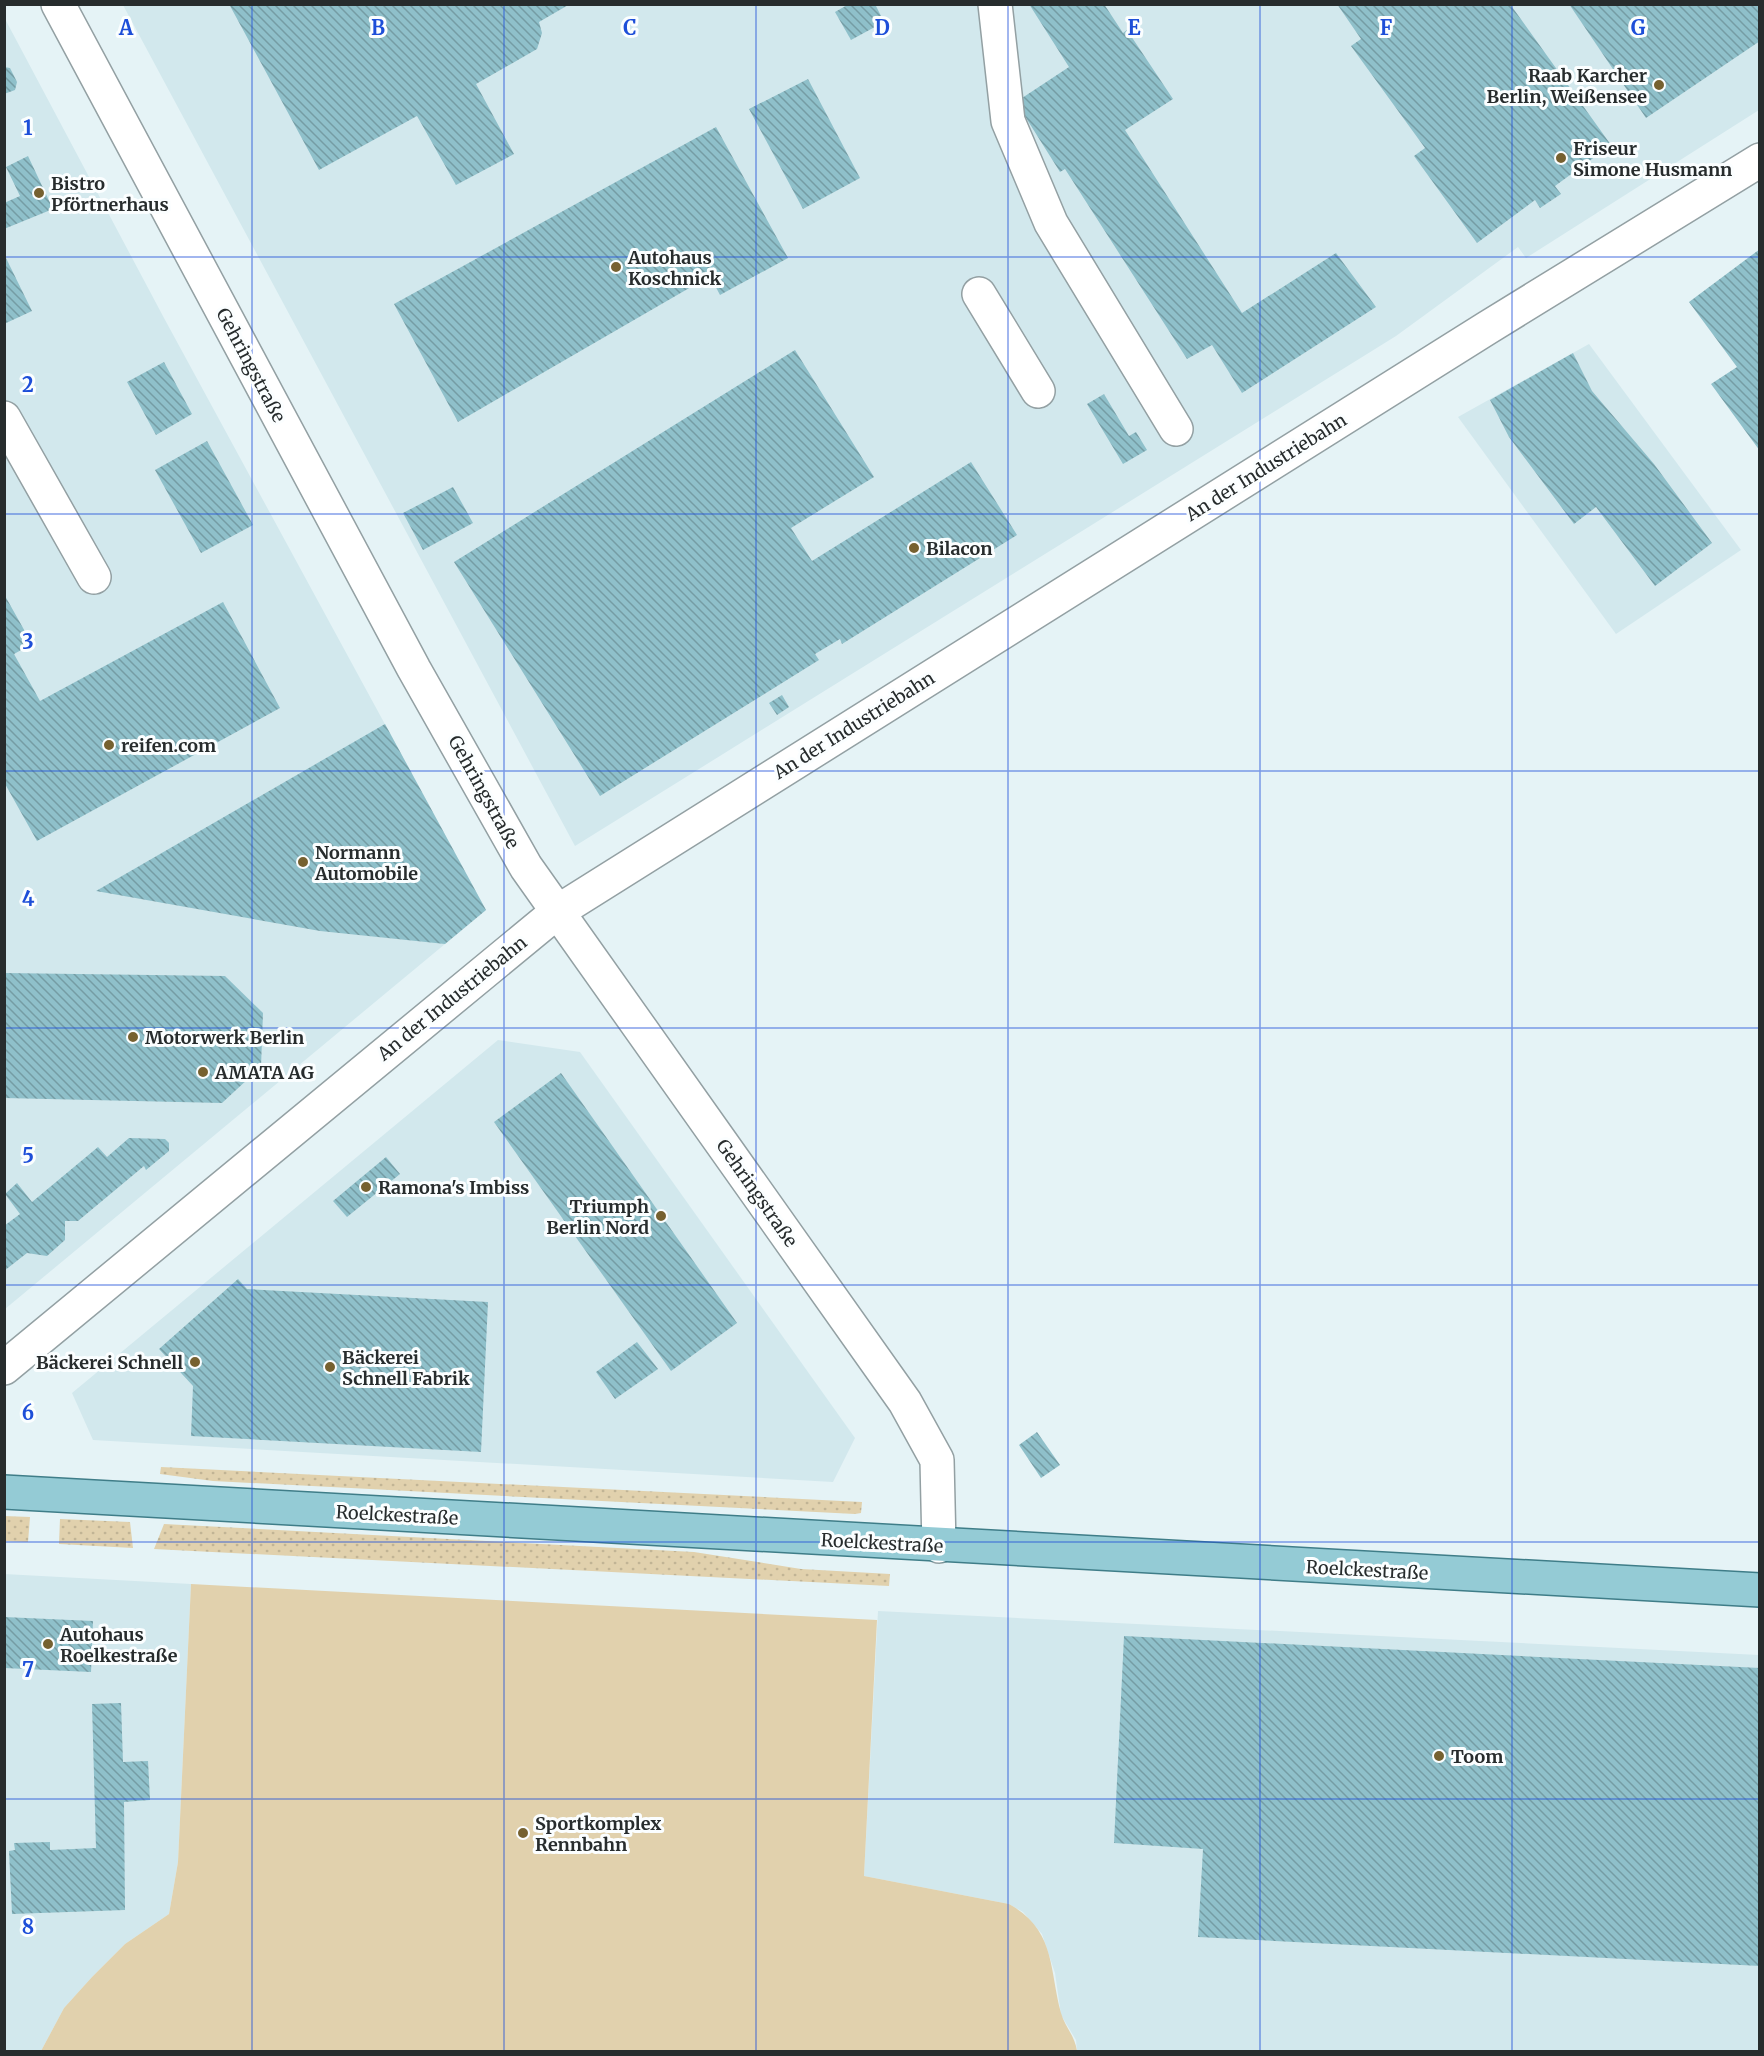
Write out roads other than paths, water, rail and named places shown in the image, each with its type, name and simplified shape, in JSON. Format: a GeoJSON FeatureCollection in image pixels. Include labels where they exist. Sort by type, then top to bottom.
{"type":"FeatureCollection","features":[{"type":"Feature","properties":{"kind":"main road","name":"Roelckestraße"},"geometry":{"type":"LineString","coordinates":[[4,1492],[939,1546],[1760,1590]]}},
{"type":"Feature","properties":{"kind":"street","name":"Gehringstraße"},"geometry":{"type":"LineString","coordinates":[[58,4],[414,669],[526,867],[905,1402],[938,1460],[939,1546]]}},
{"type":"Feature","properties":{"kind":"street"},"geometry":{"type":"LineString","coordinates":[[995,4],[1008,121],[1051,223],[1176,429]]}},
{"type":"Feature","properties":{"kind":"street","name":"An der Industriebahn"},"geometry":{"type":"LineString","coordinates":[[4,1368],[557,912],[1487,328],[1760,160]]}},
{"type":"Feature","properties":{"kind":"street"},"geometry":{"type":"LineString","coordinates":[[980,294],[1038,391]]}},
{"type":"Feature","properties":{"kind":"street"},"geometry":{"type":"LineString","coordinates":[[4,417],[94,577]]}},
{"type":"Feature","properties":{"kind":"place","name":"Raab Karcher Berlin, Weißensee"},"geometry":{"type":"Point","coordinates":[1659,85]}},
{"type":"Feature","properties":{"kind":"place","name":"Friseur Simone Husmann"},"geometry":{"type":"Point","coordinates":[1561,158]}},
{"type":"Feature","properties":{"kind":"place","name":"Bistro Pförtnerhaus"},"geometry":{"type":"Point","coordinates":[39,193]}},
{"type":"Feature","properties":{"kind":"place","name":"Autohaus Koschnick"},"geometry":{"type":"Point","coordinates":[616,267]}},
{"type":"Feature","properties":{"kind":"place","name":"Bilacon"},"geometry":{"type":"Point","coordinates":[914,548]}},
{"type":"Feature","properties":{"kind":"place","name":"reifen.com"},"geometry":{"type":"Point","coordinates":[109,745]}},
{"type":"Feature","properties":{"kind":"place","name":"Normann Automobile"},"geometry":{"type":"Point","coordinates":[303,862]}},
{"type":"Feature","properties":{"kind":"place","name":"Motorwerk Berlin"},"geometry":{"type":"Point","coordinates":[133,1037]}},
{"type":"Feature","properties":{"kind":"place","name":"AMATA AG"},"geometry":{"type":"Point","coordinates":[203,1072]}},
{"type":"Feature","properties":{"kind":"place","name":"Ramona's Imbiss"},"geometry":{"type":"Point","coordinates":[366,1187]}},
{"type":"Feature","properties":{"kind":"place","name":"Triumph Berlin Nord"},"geometry":{"type":"Point","coordinates":[661,1216]}},
{"type":"Feature","properties":{"kind":"place","name":"Bäckerei Schnell"},"geometry":{"type":"Point","coordinates":[195,1362]}},
{"type":"Feature","properties":{"kind":"place","name":"Bäckerei Schnell Fabrik"},"geometry":{"type":"Point","coordinates":[330,1367]}},
{"type":"Feature","properties":{"kind":"place","name":"Autohaus Roelkestraße"},"geometry":{"type":"Point","coordinates":[48,1644]}},
{"type":"Feature","properties":{"kind":"place","name":"Toom"},"geometry":{"type":"Point","coordinates":[1439,1756]}},
{"type":"Feature","properties":{"kind":"place","name":"Sportkomplex Rennbahn"},"geometry":{"type":"Point","coordinates":[523,1833]}}]}
